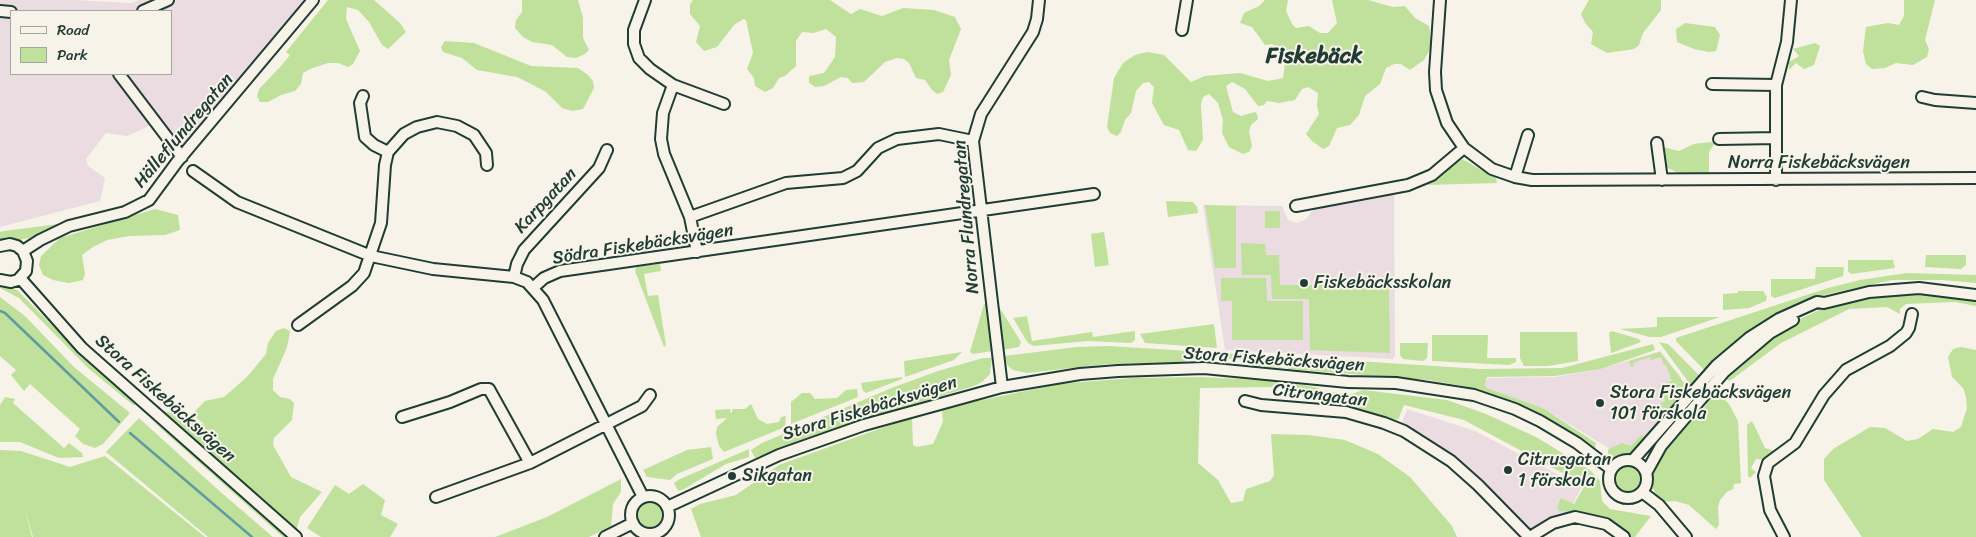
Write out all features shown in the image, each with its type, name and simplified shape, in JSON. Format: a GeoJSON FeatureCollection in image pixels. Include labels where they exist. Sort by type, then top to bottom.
{"type":"FeatureCollection","features":[{"type":"Feature","properties":{"kind":"street"},"geometry":{"type":"LineString","coordinates":[[145,10],[168,0]]}},
{"type":"Feature","properties":{"kind":"street","name":"Hälleflundregatan"},"geometry":{"type":"LineString","coordinates":[[24,251],[40,240],[69,226],[125,212],[140,206],[154,196],[182,157],[313,0]]}},
{"type":"Feature","properties":{"kind":"street"},"geometry":{"type":"LineString","coordinates":[[645,0],[634,30],[636,51],[650,69],[673,85],[724,104]]}},
{"type":"Feature","properties":{"kind":"street","name":"Norra Flundregatan"},"geometry":{"type":"LineString","coordinates":[[1002,387],[973,141],[981,114],[1033,32],[1037,19],[1039,0]]}},
{"type":"Feature","properties":{"kind":"street"},"geometry":{"type":"LineString","coordinates":[[1182,30],[1187,0]]}},
{"type":"Feature","properties":{"kind":"street","name":"Norra Fiskebäcksvägen"},"geometry":{"type":"LineString","coordinates":[[1440,0],[1435,72],[1436,90],[1447,123],[1464,148],[1492,169],[1515,178],[1544,181],[1976,178]]}},
{"type":"Feature","properties":{"kind":"street"},"geometry":{"type":"LineString","coordinates":[[1776,180],[1776,84],[1787,42],[1791,0]]}},
{"type":"Feature","properties":{"kind":"street"},"geometry":{"type":"LineString","coordinates":[[119,75],[182,157]]}},
{"type":"Feature","properties":{"kind":"street"},"geometry":{"type":"LineString","coordinates":[[1712,84],[1776,84]]}},
{"type":"Feature","properties":{"kind":"street"},"geometry":{"type":"LineString","coordinates":[[673,85],[663,113],[661,139],[664,154],[690,218],[697,252]]}},
{"type":"Feature","properties":{"kind":"street"},"geometry":{"type":"LineString","coordinates":[[363,96],[360,103],[365,137],[374,145],[388,152]]}},
{"type":"Feature","properties":{"kind":"street"},"geometry":{"type":"LineString","coordinates":[[1922,97],[1976,103]]}},
{"type":"Feature","properties":{"kind":"street"},"geometry":{"type":"LineString","coordinates":[[298,325],[312,317],[331,299],[357,281],[371,256],[381,223],[388,152],[398,139],[410,130],[440,122],[474,135],[486,153],[487,165]]}},
{"type":"Feature","properties":{"kind":"street"},"geometry":{"type":"LineString","coordinates":[[690,218],[786,183],[843,178],[857,171],[878,148],[897,139],[939,134],[973,141]]}},
{"type":"Feature","properties":{"kind":"street"},"geometry":{"type":"LineString","coordinates":[[1515,178],[1528,135]]}},
{"type":"Feature","properties":{"kind":"street"},"geometry":{"type":"LineString","coordinates":[[1720,139],[1776,138]]}},
{"type":"Feature","properties":{"kind":"street"},"geometry":{"type":"LineString","coordinates":[[1657,143],[1662,180]]}},
{"type":"Feature","properties":{"kind":"street"},"geometry":{"type":"LineString","coordinates":[[1296,206],[1408,185],[1432,175],[1464,148]]}},
{"type":"Feature","properties":{"kind":"street","name":"Karpgatan"},"geometry":{"type":"LineString","coordinates":[[514,277],[517,264],[524,250],[598,168],[607,150]]}},
{"type":"Feature","properties":{"kind":"street"},"geometry":{"type":"LineString","coordinates":[[193,171],[236,202],[371,256],[451,272],[514,277],[534,287],[543,300],[643,497]]}},
{"type":"Feature","properties":{"kind":"street","name":"Södra Fiskebäcksvägen"},"geometry":{"type":"LineString","coordinates":[[534,287],[544,278],[560,272],[1094,194]]}},
{"type":"Feature","properties":{"kind":"street"},"geometry":{"type":"LineString","coordinates":[[0,246],[14,245],[24,251],[27,266],[20,278],[10,282],[0,280]]}},
{"type":"Feature","properties":{"kind":"street","name":"Stora Fiskebäcksvägen"},"geometry":{"type":"LineString","coordinates":[[20,278],[82,348],[296,537]]}},
{"type":"Feature","properties":{"kind":"street"},"geometry":{"type":"LineString","coordinates":[[1633,460],[1717,365],[1736,349],[1779,319],[1817,302],[1824,303],[1869,292],[1919,288],[1976,295]]}},
{"type":"Feature","properties":{"kind":"street"},"geometry":{"type":"LineString","coordinates":[[1646,474],[1661,446],[1724,372],[1770,333],[1820,308],[1824,303]]}},
{"type":"Feature","properties":{"kind":"street"},"geometry":{"type":"LineString","coordinates":[[1784,537],[1770,510],[1764,476],[1768,463],[1796,443],[1824,395],[1846,370],[1890,346],[1906,333],[1912,314]]}},
{"type":"Feature","properties":{"kind":"street","name":"Stora Fiskebäcksvägen"},"geometry":{"type":"LineString","coordinates":[[667,507],[753,466],[819,440],[911,411],[1002,387],[1080,374],[1204,368],[1434,388],[1474,395],[1515,409],[1577,443],[1611,469]]}},
{"type":"Feature","properties":{"kind":"street"},"geometry":{"type":"LineString","coordinates":[[402,417],[450,402],[481,389],[489,389],[530,463]]}},
{"type":"Feature","properties":{"kind":"street"},"geometry":{"type":"LineString","coordinates":[[436,497],[530,463],[642,406],[650,395]]}},
{"type":"Feature","properties":{"kind":"street","name":"Citrongatan"},"geometry":{"type":"LineString","coordinates":[[1245,401],[1261,405],[1346,412],[1404,431],[1458,467],[1529,537]]}},
{"type":"Feature","properties":{"kind":"street"},"geometry":{"type":"LineString","coordinates":[[1623,460],[1633,460],[1640,464],[1646,474],[1647,483],[1642,492],[1630,498],[1616,494],[1609,483],[1611,469],[1623,460]]}},
{"type":"Feature","properties":{"kind":"street"},"geometry":{"type":"LineString","coordinates":[[1642,492],[1659,506],[1686,537]]}},
{"type":"Feature","properties":{"kind":"street"},"geometry":{"type":"LineString","coordinates":[[643,497],[657,498],[667,507],[667,523],[659,535],[645,533],[633,524],[631,515],[633,506],[643,497]]}},
{"type":"Feature","properties":{"kind":"street"},"geometry":{"type":"LineString","coordinates":[[1529,537],[1553,522],[1575,517],[1606,524],[1624,537]]}},
{"type":"Feature","properties":{"kind":"street"},"geometry":{"type":"LineString","coordinates":[[605,537],[633,524]]}},
{"type":"Feature","properties":{"kind":"shaded area"},"geometry":{"type":"Polygon","coordinates":[[[0,0],[74,0],[131,3],[139,0],[308,0],[264,54],[184,143],[178,145],[158,122],[127,136],[106,133],[86,159],[88,166],[105,178],[100,201],[0,227],[0,0]]]}},
{"type":"Feature","properties":{"kind":"shaded area","name":"Fiskebäcksskolan"},"geometry":{"type":"Polygon","coordinates":[[[1394,194],[1395,355],[1393,359],[1225,350],[1203,205],[1282,206],[1288,220],[1296,223],[1305,220],[1315,208],[1394,194]]]}},
{"type":"Feature","properties":{"kind":"shaded area","name":"Stora Fiskebäcksvägen 101 förskola"},"geometry":{"type":"Polygon","coordinates":[[[1660,351],[1681,377],[1675,381],[1668,399],[1668,412],[1642,445],[1615,452],[1543,408],[1487,388],[1485,385],[1488,378],[1555,377],[1601,369],[1660,351]]]}},
{"type":"Feature","properties":{"kind":"shaded area","name":"Citrusgatan 1 förskola"},"geometry":{"type":"Polygon","coordinates":[[[1407,409],[1475,431],[1582,487],[1567,514],[1533,528],[1524,528],[1401,425],[1407,409]]]}},
{"type":"Feature","properties":{"kind":"green space"},"geometry":{"type":"Polygon","coordinates":[[[328,0],[374,0],[400,23],[406,32],[388,49],[382,45],[369,22],[358,10],[347,7],[346,19],[360,51],[353,64],[348,67],[338,63],[328,63],[310,69],[303,73],[301,84],[295,91],[281,95],[268,102],[260,102],[257,96],[259,89],[290,55],[286,52],[328,0]]]}},
{"type":"Feature","properties":{"kind":"green space"},"geometry":{"type":"Polygon","coordinates":[[[522,0],[578,0],[583,18],[583,38],[589,50],[576,58],[567,57],[552,45],[532,42],[523,37],[515,28],[516,20],[522,12],[522,0]]]}},
{"type":"Feature","properties":{"kind":"green space"},"geometry":{"type":"Polygon","coordinates":[[[693,0],[830,0],[851,14],[860,9],[882,16],[903,8],[934,10],[955,17],[961,29],[949,60],[951,75],[943,92],[937,94],[925,80],[916,78],[909,63],[904,59],[897,58],[885,62],[864,82],[852,83],[848,78],[841,77],[824,86],[815,87],[809,83],[809,76],[824,73],[835,57],[836,37],[826,29],[813,33],[802,32],[796,41],[796,66],[785,76],[779,78],[773,88],[765,92],[755,86],[754,78],[747,69],[753,53],[746,20],[743,19],[734,25],[717,47],[704,51],[696,42],[700,26],[690,14],[690,4],[693,0]]]}},
{"type":"Feature","properties":{"kind":"green space"},"geometry":{"type":"Polygon","coordinates":[[[1265,0],[1288,0],[1286,11],[1292,24],[1296,28],[1309,26],[1320,33],[1328,33],[1337,23],[1332,0],[1368,0],[1393,7],[1405,6],[1415,18],[1429,26],[1432,46],[1424,60],[1410,70],[1401,64],[1394,64],[1386,68],[1380,84],[1365,96],[1359,115],[1350,125],[1337,128],[1329,146],[1323,149],[1306,134],[1319,114],[1317,106],[1318,93],[1308,87],[1302,89],[1295,100],[1279,103],[1267,101],[1264,105],[1258,106],[1245,89],[1232,82],[1226,86],[1233,112],[1241,116],[1255,112],[1257,114],[1258,119],[1251,125],[1249,132],[1252,146],[1249,152],[1243,154],[1229,147],[1222,133],[1223,120],[1218,103],[1209,94],[1203,97],[1201,105],[1203,140],[1196,151],[1188,150],[1179,130],[1164,125],[1152,103],[1154,87],[1149,82],[1143,83],[1136,91],[1131,113],[1125,120],[1121,132],[1117,136],[1110,133],[1107,127],[1114,78],[1123,63],[1135,55],[1147,52],[1164,55],[1191,82],[1205,76],[1240,73],[1268,81],[1283,78],[1285,63],[1281,49],[1272,44],[1265,45],[1252,27],[1240,23],[1244,13],[1259,6],[1265,0]]]}},
{"type":"Feature","properties":{"kind":"green space"},"geometry":{"type":"Polygon","coordinates":[[[1589,0],[1661,0],[1661,10],[1643,33],[1639,45],[1634,49],[1607,53],[1591,44],[1593,32],[1585,23],[1581,14],[1589,0]]]}},
{"type":"Feature","properties":{"kind":"green space"},"geometry":{"type":"Polygon","coordinates":[[[1904,0],[1935,0],[1925,40],[1929,49],[1927,57],[1913,65],[1896,63],[1885,68],[1872,69],[1866,64],[1863,51],[1866,27],[1888,23],[1899,25],[1904,16],[1904,0]]]}},
{"type":"Feature","properties":{"kind":"green space"},"geometry":{"type":"Polygon","coordinates":[[[1685,23],[1715,27],[1720,35],[1716,51],[1709,52],[1694,49],[1677,42],[1676,29],[1685,23]]]}},
{"type":"Feature","properties":{"kind":"green space"},"geometry":{"type":"Polygon","coordinates":[[[445,41],[474,43],[531,66],[578,68],[593,81],[594,88],[583,109],[572,111],[562,108],[546,92],[517,77],[477,70],[462,58],[443,52],[441,47],[445,41]]]}},
{"type":"Feature","properties":{"kind":"green space"},"geometry":{"type":"Polygon","coordinates":[[[1815,43],[1820,46],[1814,65],[1804,69],[1796,63],[1789,70],[1789,62],[1799,56],[1793,49],[1815,43]]]}},
{"type":"Feature","properties":{"kind":"green space"},"geometry":{"type":"Polygon","coordinates":[[[1715,143],[1709,152],[1709,173],[1678,173],[1668,168],[1665,164],[1661,150],[1663,147],[1679,151],[1694,144],[1715,143]]]}},
{"type":"Feature","properties":{"kind":"green space"},"geometry":{"type":"Polygon","coordinates":[[[1462,159],[1496,178],[1497,183],[1427,185],[1462,159]]]}},
{"type":"Feature","properties":{"kind":"green space"},"geometry":{"type":"Polygon","coordinates":[[[1166,201],[1193,202],[1197,207],[1198,213],[1168,217],[1166,201]]]}},
{"type":"Feature","properties":{"kind":"green space"},"geometry":{"type":"Polygon","coordinates":[[[1205,205],[1236,206],[1236,268],[1215,268],[1205,205]]]}},
{"type":"Feature","properties":{"kind":"green space"},"geometry":{"type":"Polygon","coordinates":[[[155,209],[178,215],[180,230],[165,235],[129,236],[107,240],[93,247],[82,255],[85,274],[83,280],[69,283],[53,280],[43,275],[39,265],[41,256],[60,238],[155,209]]]}},
{"type":"Feature","properties":{"kind":"green space"},"geometry":{"type":"Polygon","coordinates":[[[1265,211],[1280,211],[1280,228],[1265,228],[1265,211]]]}},
{"type":"Feature","properties":{"kind":"green space"},"geometry":{"type":"Polygon","coordinates":[[[58,224],[29,238],[19,240],[0,239],[0,232],[58,224]]]}},
{"type":"Feature","properties":{"kind":"green space"},"geometry":{"type":"Polygon","coordinates":[[[1104,232],[1109,265],[1095,267],[1091,234],[1104,232]]]}},
{"type":"Feature","properties":{"kind":"green space"},"geometry":{"type":"Polygon","coordinates":[[[1241,243],[1265,244],[1266,255],[1279,255],[1280,285],[1389,285],[1390,353],[1310,350],[1309,299],[1272,299],[1271,275],[1242,275],[1241,243]]]}},
{"type":"Feature","properties":{"kind":"green space"},"geometry":{"type":"Polygon","coordinates":[[[1926,255],[1966,255],[1966,265],[1961,269],[1925,267],[1926,255]]]}},
{"type":"Feature","properties":{"kind":"green space"},"geometry":{"type":"Polygon","coordinates":[[[1848,260],[1893,260],[1895,268],[1851,274],[1848,271],[1848,260]]]}},
{"type":"Feature","properties":{"kind":"green space"},"geometry":{"type":"Polygon","coordinates":[[[660,264],[661,271],[644,274],[648,296],[658,295],[666,345],[664,347],[635,271],[637,267],[660,264]]]}},
{"type":"Feature","properties":{"kind":"green space"},"geometry":{"type":"Polygon","coordinates":[[[1816,267],[1844,267],[1843,276],[1775,298],[1771,296],[1771,279],[1815,279],[1816,267]]]}},
{"type":"Feature","properties":{"kind":"green space"},"geometry":{"type":"Polygon","coordinates":[[[1907,273],[1976,275],[1976,283],[1941,280],[1892,280],[1824,295],[1797,306],[1706,372],[1676,341],[1676,338],[1828,288],[1860,280],[1907,273]]]}},
{"type":"Feature","properties":{"kind":"green space"},"geometry":{"type":"Polygon","coordinates":[[[1221,278],[1266,278],[1267,301],[1303,301],[1303,340],[1232,340],[1232,301],[1221,301],[1221,278]]]}},
{"type":"Feature","properties":{"kind":"green space"},"geometry":{"type":"Polygon","coordinates":[[[0,285],[17,290],[81,354],[136,405],[133,405],[89,369],[19,298],[0,288],[0,285]]]}},
{"type":"Feature","properties":{"kind":"green space"},"geometry":{"type":"Polygon","coordinates":[[[1738,291],[1763,291],[1767,297],[1766,301],[1749,308],[1723,310],[1723,294],[1738,293],[1738,291]]]}},
{"type":"Feature","properties":{"kind":"green space"},"geometry":{"type":"Polygon","coordinates":[[[1904,293],[1937,295],[1976,301],[1976,306],[1955,302],[1906,304],[1900,309],[1900,314],[1887,307],[1849,309],[1781,343],[1731,380],[1729,381],[1723,376],[1752,349],[1794,322],[1815,312],[1836,304],[1904,293]]]}},
{"type":"Feature","properties":{"kind":"green space"},"geometry":{"type":"Polygon","coordinates":[[[0,297],[25,316],[74,367],[130,413],[103,444],[95,448],[83,444],[75,436],[80,429],[30,384],[24,391],[11,375],[16,370],[0,356],[0,297]]]}},
{"type":"Feature","properties":{"kind":"green space"},"geometry":{"type":"Polygon","coordinates":[[[996,302],[1021,342],[1019,347],[1003,350],[996,302]]]}},
{"type":"Feature","properties":{"kind":"green space"},"geometry":{"type":"Polygon","coordinates":[[[984,304],[986,304],[992,351],[973,354],[970,352],[984,304]]]}},
{"type":"Feature","properties":{"kind":"green space"},"geometry":{"type":"Polygon","coordinates":[[[1027,316],[1032,341],[1092,332],[1093,337],[1135,331],[1135,340],[1131,343],[1088,341],[1034,346],[1028,343],[1013,318],[1027,316]]]}},
{"type":"Feature","properties":{"kind":"green space"},"geometry":{"type":"Polygon","coordinates":[[[1657,317],[1720,317],[1661,337],[1650,337],[1620,329],[1657,327],[1657,317]]]}},
{"type":"Feature","properties":{"kind":"green space"},"geometry":{"type":"Polygon","coordinates":[[[1214,324],[1217,348],[1145,343],[1140,334],[1214,324]]]}},
{"type":"Feature","properties":{"kind":"green space"},"geometry":{"type":"Polygon","coordinates":[[[284,328],[290,331],[289,338],[286,350],[273,379],[273,390],[280,397],[290,399],[294,403],[292,420],[274,438],[273,445],[291,477],[322,492],[300,517],[296,531],[159,409],[205,425],[192,414],[205,401],[224,397],[247,377],[266,354],[268,343],[276,331],[284,328]]]}},
{"type":"Feature","properties":{"kind":"green space"},"geometry":{"type":"Polygon","coordinates":[[[1612,331],[1639,339],[1641,342],[1611,353],[1609,333],[1612,331]]]}},
{"type":"Feature","properties":{"kind":"green space"},"geometry":{"type":"Polygon","coordinates":[[[1520,332],[1577,332],[1578,361],[1548,366],[1524,366],[1520,358],[1520,332]]]}},
{"type":"Feature","properties":{"kind":"green space"},"geometry":{"type":"Polygon","coordinates":[[[1432,335],[1488,335],[1487,358],[1516,358],[1516,362],[1509,365],[1432,361],[1432,335]]]}},
{"type":"Feature","properties":{"kind":"green space"},"geometry":{"type":"Polygon","coordinates":[[[1659,342],[1668,344],[1701,377],[1692,387],[1659,342]]]}},
{"type":"Feature","properties":{"kind":"green space"},"geometry":{"type":"Polygon","coordinates":[[[1400,343],[1428,343],[1427,358],[1423,361],[1403,359],[1400,355],[1400,343]]]}},
{"type":"Feature","properties":{"kind":"green space"},"geometry":{"type":"Polygon","coordinates":[[[1653,344],[1655,350],[1601,369],[1555,376],[1487,377],[1485,385],[1487,388],[1543,408],[1596,443],[1595,448],[1531,409],[1463,386],[1428,380],[1288,369],[1291,359],[1294,357],[1481,369],[1562,368],[1653,344]]]}},
{"type":"Feature","properties":{"kind":"green space"},"geometry":{"type":"Polygon","coordinates":[[[1108,346],[1271,356],[1281,360],[1281,368],[1252,365],[1243,360],[1199,356],[1198,359],[1177,363],[1108,364],[1027,373],[1013,370],[1008,366],[1004,356],[1077,347],[1108,346]]]}},
{"type":"Feature","properties":{"kind":"green space"},"geometry":{"type":"Polygon","coordinates":[[[1961,347],[1976,350],[1976,537],[1862,537],[1824,480],[1824,459],[1833,449],[1870,427],[1885,428],[1907,441],[1918,439],[1933,429],[1953,432],[1961,427],[1967,408],[1966,397],[1963,388],[1952,377],[1948,357],[1953,349],[1961,347]]]}},
{"type":"Feature","properties":{"kind":"green space"},"geometry":{"type":"Polygon","coordinates":[[[962,352],[954,360],[905,377],[904,361],[962,352]]]}},
{"type":"Feature","properties":{"kind":"green space"},"geometry":{"type":"Polygon","coordinates":[[[1660,352],[1685,384],[1686,389],[1666,415],[1663,407],[1660,407],[1659,404],[1665,401],[1659,385],[1672,381],[1661,357],[1651,360],[1649,357],[1633,363],[1634,366],[1631,367],[1629,361],[1660,352]]]}},
{"type":"Feature","properties":{"kind":"green space"},"geometry":{"type":"Polygon","coordinates":[[[983,358],[992,358],[990,374],[982,382],[974,386],[845,425],[755,458],[751,450],[762,443],[894,387],[938,371],[983,358]]]}},
{"type":"Feature","properties":{"kind":"green space"},"geometry":{"type":"Polygon","coordinates":[[[902,377],[902,379],[866,393],[863,391],[861,383],[902,377]]]}},
{"type":"Feature","properties":{"kind":"green space"},"geometry":{"type":"Polygon","coordinates":[[[1200,377],[1279,381],[1278,387],[1200,388],[1198,463],[1218,480],[1231,503],[1243,501],[1246,489],[1270,481],[1274,475],[1271,434],[1308,435],[1345,440],[1378,454],[1410,477],[1452,526],[1457,537],[701,537],[691,509],[700,504],[736,495],[779,465],[912,417],[913,445],[917,447],[933,444],[943,422],[942,410],[973,402],[1058,384],[1132,378],[1200,377]]]}},
{"type":"Feature","properties":{"kind":"green space"},"geometry":{"type":"Polygon","coordinates":[[[1286,382],[1319,388],[1319,391],[1352,394],[1363,390],[1447,400],[1486,414],[1538,438],[1591,471],[1600,481],[1602,501],[1610,509],[1651,516],[1635,537],[1631,537],[1623,528],[1608,519],[1579,512],[1559,511],[1557,507],[1561,498],[1574,504],[1585,485],[1464,420],[1404,405],[1398,420],[1381,417],[1348,408],[1344,401],[1339,399],[1304,396],[1290,392],[1286,389],[1286,382]]]}},
{"type":"Feature","properties":{"kind":"green space"},"geometry":{"type":"Polygon","coordinates":[[[857,389],[858,397],[791,424],[791,402],[802,393],[810,393],[815,399],[837,398],[846,390],[857,389]]]}},
{"type":"Feature","properties":{"kind":"green space"},"geometry":{"type":"Polygon","coordinates":[[[1713,389],[1729,404],[1738,421],[1741,483],[1734,484],[1733,489],[1727,492],[1720,500],[1718,507],[1719,525],[1716,529],[1689,505],[1675,501],[1664,502],[1656,495],[1652,486],[1652,476],[1659,455],[1688,423],[1700,415],[1707,403],[1706,398],[1713,389]]]}},
{"type":"Feature","properties":{"kind":"green space"},"geometry":{"type":"Polygon","coordinates":[[[5,397],[15,399],[13,403],[64,448],[69,443],[82,453],[83,457],[59,458],[20,442],[0,442],[0,405],[5,397]]]}},
{"type":"Feature","properties":{"kind":"green space"},"geometry":{"type":"Polygon","coordinates":[[[751,404],[758,419],[767,424],[779,422],[781,417],[786,416],[785,427],[724,452],[719,446],[716,434],[717,427],[727,418],[716,419],[715,410],[730,409],[731,414],[733,409],[745,409],[751,404]]]}},
{"type":"Feature","properties":{"kind":"green space"},"geometry":{"type":"Polygon","coordinates":[[[139,418],[273,537],[208,537],[106,452],[139,418]]]}},
{"type":"Feature","properties":{"kind":"green space"},"geometry":{"type":"Polygon","coordinates":[[[149,418],[199,458],[287,537],[283,537],[149,418]]]}},
{"type":"Feature","properties":{"kind":"green space"},"geometry":{"type":"Polygon","coordinates":[[[1752,421],[1765,448],[1775,451],[1764,460],[1756,459],[1751,468],[1756,472],[1750,478],[1748,476],[1747,425],[1752,421]]]}},
{"type":"Feature","properties":{"kind":"green space"},"geometry":{"type":"Polygon","coordinates":[[[1642,434],[1646,442],[1641,450],[1620,458],[1608,456],[1608,449],[1622,443],[1631,446],[1642,434]]]}},
{"type":"Feature","properties":{"kind":"green space"},"geometry":{"type":"Polygon","coordinates":[[[711,447],[713,459],[677,474],[670,480],[647,477],[643,470],[687,450],[711,447]]]}},
{"type":"Feature","properties":{"kind":"green space"},"geometry":{"type":"Polygon","coordinates":[[[749,449],[749,457],[726,464],[684,489],[679,491],[677,489],[674,483],[680,479],[749,449]]]}},
{"type":"Feature","properties":{"kind":"green space"},"geometry":{"type":"Polygon","coordinates":[[[0,450],[21,451],[70,467],[105,456],[205,537],[33,537],[25,509],[32,537],[0,537],[0,450]]]}},
{"type":"Feature","properties":{"kind":"green space"},"geometry":{"type":"Polygon","coordinates":[[[1628,466],[1637,470],[1641,479],[1637,488],[1628,492],[1619,488],[1615,479],[1619,470],[1628,466]]]}},
{"type":"Feature","properties":{"kind":"green space"},"geometry":{"type":"Polygon","coordinates":[[[621,479],[621,492],[613,504],[611,526],[589,537],[495,537],[547,517],[621,479]]]}},
{"type":"Feature","properties":{"kind":"green space"},"geometry":{"type":"Polygon","coordinates":[[[363,484],[385,500],[381,515],[398,524],[390,537],[321,537],[307,528],[335,485],[349,494],[363,484]]]}},
{"type":"Feature","properties":{"kind":"green space"},"geometry":{"type":"Polygon","coordinates":[[[650,502],[659,506],[663,515],[659,524],[650,528],[641,524],[637,515],[641,506],[650,502]]]}},
{"type":"Feature","properties":{"kind":"waterway"},"geometry":{"type":"LineString","coordinates":[[0,311],[5,313],[119,422]]}},
{"type":"Feature","properties":{"kind":"waterway"},"geometry":{"type":"LineString","coordinates":[[130,433],[252,537]]}},
{"type":"Feature","properties":{"kind":"place","name":"Fiskebäcksskolan"},"geometry":{"type":"Point","coordinates":[1304,283]}},
{"type":"Feature","properties":{"kind":"place","name":"Stora Fiskebäcksvägen 101 förskola"},"geometry":{"type":"Point","coordinates":[1600,403]}},
{"type":"Feature","properties":{"kind":"place","name":"Citrusgatan 1 förskola"},"geometry":{"type":"Point","coordinates":[1508,470]}},
{"type":"Feature","properties":{"kind":"place","name":"Sikgatan"},"geometry":{"type":"Point","coordinates":[732,476]}},
{"type":"Feature","properties":{"kind":"district","name":"Fiskebäck"},"geometry":{"type":"Point","coordinates":[1314,57]}}]}
